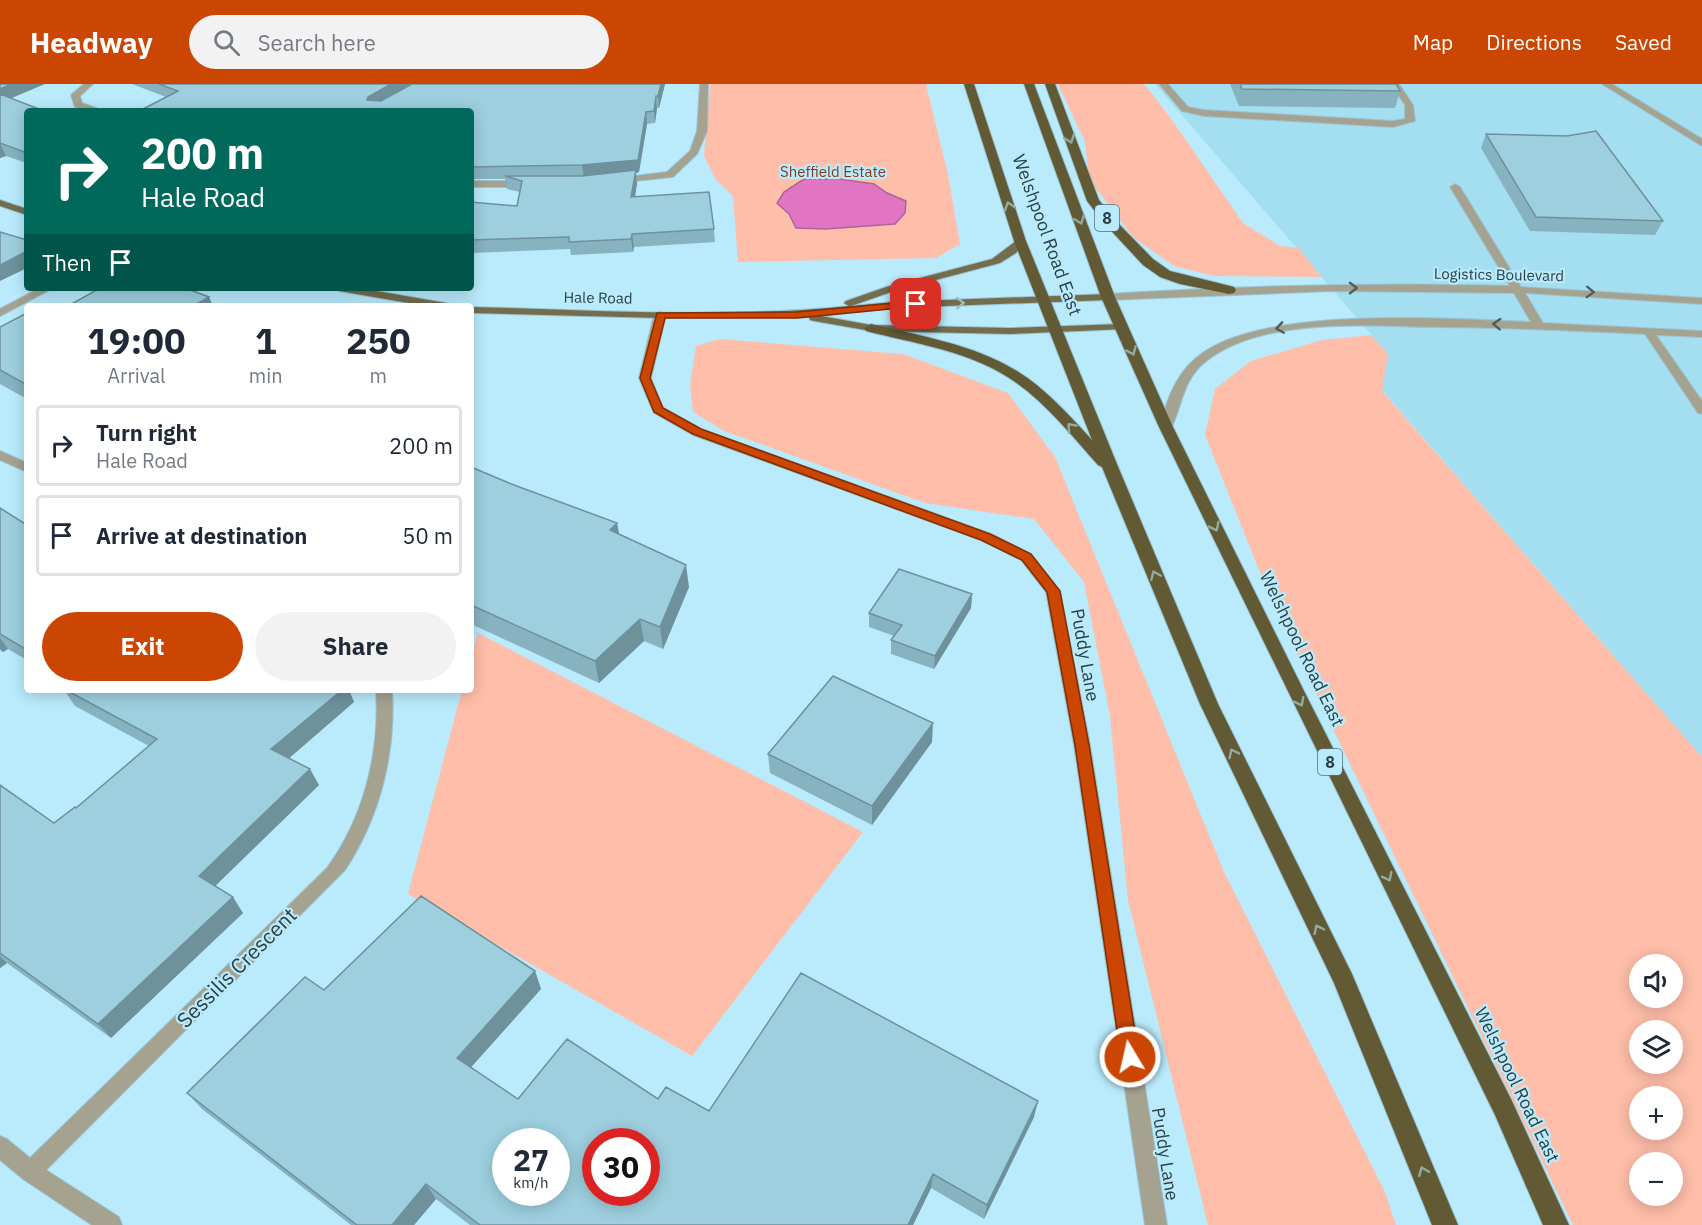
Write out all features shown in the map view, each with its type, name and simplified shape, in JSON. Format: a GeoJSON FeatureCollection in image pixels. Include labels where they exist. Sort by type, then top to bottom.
{"type":"FeatureCollection","features":[{"type":"Feature","properties":{"kind":"highway","name":"Welshpool Road East"},"geometry":{"type":"LineString","coordinates":[[969,84],[1020,241],[1111,470],[1209,704],[1348,991],[1445,1225]]}},
{"type":"Feature","properties":{"kind":"highway","name":"Welshpool Road East"},"geometry":{"type":"LineString","coordinates":[[1029,84],[1108,297],[1166,427],[1301,704],[1503,1107],[1556,1225]]}},
{"type":"Feature","properties":{"kind":"highway","name":"8"},"geometry":{"type":"LineString","coordinates":[[1050,84],[1093,201],[1108,220],[1148,262],[1165,273],[1185,281],[1229,290]]}},
{"type":"Feature","properties":{"kind":"highway"},"geometry":{"type":"LineString","coordinates":[[871,328],[974,356],[1010,372],[1034,389],[1111,470]]}},
{"type":"Feature","properties":{"kind":"main road"},"geometry":{"type":"LineString","coordinates":[[0,203],[24,211]]}},
{"type":"Feature","properties":{"kind":"main road"},"geometry":{"type":"LineString","coordinates":[[825,312],[890,289],[996,261],[1012,251],[1020,241]]}},
{"type":"Feature","properties":{"kind":"main road"},"geometry":{"type":"LineString","coordinates":[[357,291],[428,303]]}},
{"type":"Feature","properties":{"kind":"main road","name":"Hale Road"},"geometry":{"type":"LineString","coordinates":[[474,310],[660,315],[797,315],[892,305],[1108,297]]}},
{"type":"Feature","properties":{"kind":"main road","name":"Hale Road"},"geometry":{"type":"LineString","coordinates":[[797,315],[871,328],[1055,330],[1121,327]]}},
{"type":"Feature","properties":{"kind":"street"},"geometry":{"type":"LineString","coordinates":[[89,84],[75,95],[78,105],[89,108]]}},
{"type":"Feature","properties":{"kind":"street"},"geometry":{"type":"LineString","coordinates":[[608,181],[669,175],[694,152],[702,131],[704,84]]}},
{"type":"Feature","properties":{"kind":"street"},"geometry":{"type":"LineString","coordinates":[[1163,84],[1185,109],[1204,113],[1393,124],[1410,121],[1409,105],[1395,84]]}},
{"type":"Feature","properties":{"kind":"street"},"geometry":{"type":"LineString","coordinates":[[1606,84],[1702,143]]}},
{"type":"Feature","properties":{"kind":"street"},"geometry":{"type":"LineString","coordinates":[[474,184],[539,183]]}},
{"type":"Feature","properties":{"kind":"street"},"geometry":{"type":"LineString","coordinates":[[1455,187],[1539,326]]}},
{"type":"Feature","properties":{"kind":"street","name":"Logistics Boulevard"},"geometry":{"type":"LineString","coordinates":[[1108,297],[1294,288],[1517,289],[1702,301]]}},
{"type":"Feature","properties":{"kind":"street"},"geometry":{"type":"LineString","coordinates":[[0,313],[42,291]]}},
{"type":"Feature","properties":{"kind":"street","name":"Puddy Lane"},"geometry":{"type":"LineString","coordinates":[[660,315],[645,378],[658,410],[697,432],[986,537],[1026,557],[1053,591],[1082,745],[1156,1225]]}},
{"type":"Feature","properties":{"kind":"street"},"geometry":{"type":"LineString","coordinates":[[1166,427],[1173,398],[1186,375],[1207,355],[1255,333],[1305,325],[1484,323],[1702,334]]}},
{"type":"Feature","properties":{"kind":"street"},"geometry":{"type":"LineString","coordinates":[[1648,331],[1702,410]]}},
{"type":"Feature","properties":{"kind":"street"},"geometry":{"type":"LineString","coordinates":[[0,455],[24,467]]}},
{"type":"Feature","properties":{"kind":"street","name":"Sessilis Crescent"},"geometry":{"type":"LineString","coordinates":[[30,1172],[333,873],[356,837],[370,799],[385,729],[384,693]]}},
{"type":"Feature","properties":{"kind":"street"},"geometry":{"type":"LineString","coordinates":[[0,1146],[30,1172],[111,1225]]}},
{"type":"Feature","properties":{"kind":"shaded area"},"geometry":{"type":"Polygon","coordinates":[[[1155,84],[1702,84],[1702,757],[1382,390],[1388,354],[1155,84]]]}},
{"type":"Feature","properties":{"kind":"shaded area"},"geometry":{"type":"Polygon","coordinates":[[[804,179],[840,179],[874,184],[887,193],[906,201],[905,213],[895,224],[825,229],[796,228],[789,214],[777,203],[784,192],[804,179]]]}},
{"type":"Feature","properties":{"kind":"green space","name":"Sheffield Estate"},"geometry":{"type":"Polygon","coordinates":[[[710,84],[926,84],[948,175],[960,244],[936,258],[738,262],[733,196],[716,180],[704,156],[710,84]]]}},
{"type":"Feature","properties":{"kind":"green space"},"geometry":{"type":"Polygon","coordinates":[[[1058,84],[1144,84],[1170,117],[1243,223],[1280,246],[1299,248],[1321,277],[1214,276],[1174,266],[1133,237],[1089,179],[1085,142],[1058,84]]]}},
{"type":"Feature","properties":{"kind":"green space"},"geometry":{"type":"Polygon","coordinates":[[[1371,335],[1388,354],[1382,391],[1702,757],[1702,1225],[1573,1225],[1273,605],[1205,435],[1215,389],[1251,361],[1322,340],[1371,335]]]}},
{"type":"Feature","properties":{"kind":"green space"},"geometry":{"type":"Polygon","coordinates":[[[720,339],[903,354],[1008,393],[1055,457],[1224,872],[1385,1192],[1396,1225],[1208,1225],[1128,900],[1110,716],[1084,582],[1034,519],[925,503],[724,431],[693,412],[690,385],[696,346],[720,339]]]}},
{"type":"Feature","properties":{"kind":"green space"},"geometry":{"type":"Polygon","coordinates":[[[478,633],[863,832],[692,1056],[408,894],[461,693],[474,693],[474,647],[478,633]]]}},
{"type":"Feature","properties":{"kind":"building"},"geometry":{"type":"Polygon","coordinates":[[[0,84],[11,84],[0,89],[0,84]]]}},
{"type":"Feature","properties":{"kind":"building"},"geometry":{"type":"Polygon","coordinates":[[[159,84],[391,84],[368,97],[367,100],[381,101],[412,84],[661,84],[658,96],[656,96],[654,111],[646,112],[638,160],[582,165],[474,167],[474,108],[145,108],[178,91],[159,84]]]}},
{"type":"Feature","properties":{"kind":"building"},"geometry":{"type":"Polygon","coordinates":[[[1240,84],[1396,84],[1400,91],[1242,89],[1240,84]]]}},
{"type":"Feature","properties":{"kind":"building"},"geometry":{"type":"Polygon","coordinates":[[[0,94],[36,108],[24,108],[24,152],[0,143],[0,94]]]}},
{"type":"Feature","properties":{"kind":"building"},"geometry":{"type":"Polygon","coordinates":[[[1596,131],[1663,221],[1536,217],[1486,134],[1567,136],[1596,131]]]}},
{"type":"Feature","properties":{"kind":"building"},"geometry":{"type":"Polygon","coordinates":[[[636,170],[631,197],[709,192],[714,229],[632,234],[631,239],[569,242],[569,237],[474,240],[474,202],[517,206],[522,181],[505,176],[582,176],[636,170]]]}},
{"type":"Feature","properties":{"kind":"building"},"geometry":{"type":"Polygon","coordinates":[[[0,232],[24,239],[24,253],[0,265],[0,232]]]}},
{"type":"Feature","properties":{"kind":"building"},"geometry":{"type":"Polygon","coordinates":[[[95,291],[193,291],[209,297],[198,303],[73,303],[95,291]]]}},
{"type":"Feature","properties":{"kind":"building"},"geometry":{"type":"Polygon","coordinates":[[[24,315],[24,383],[0,370],[0,327],[24,315]]]}},
{"type":"Feature","properties":{"kind":"building"},"geometry":{"type":"Polygon","coordinates":[[[474,468],[617,523],[610,530],[686,565],[660,627],[640,619],[595,661],[474,606],[474,468]]]}},
{"type":"Feature","properties":{"kind":"building"},"geometry":{"type":"Polygon","coordinates":[[[0,508],[24,523],[24,648],[0,634],[0,508]]]}},
{"type":"Feature","properties":{"kind":"building"},"geometry":{"type":"Polygon","coordinates":[[[899,569],[972,594],[935,656],[891,640],[902,625],[869,613],[899,569]]]}},
{"type":"Feature","properties":{"kind":"building"},"geometry":{"type":"Polygon","coordinates":[[[833,676],[933,723],[872,806],[768,754],[833,676]]]}},
{"type":"Feature","properties":{"kind":"building"},"geometry":{"type":"Polygon","coordinates":[[[72,693],[338,693],[271,749],[310,769],[199,876],[233,897],[98,1024],[0,953],[0,785],[54,823],[76,808],[157,739],[72,693]]]}},
{"type":"Feature","properties":{"kind":"building"},"geometry":{"type":"Polygon","coordinates":[[[421,896],[535,971],[457,1058],[518,1099],[567,1039],[658,1099],[666,1087],[709,1111],[801,973],[1038,1101],[987,1205],[933,1174],[908,1225],[480,1225],[426,1184],[392,1225],[357,1225],[187,1093],[305,977],[324,990],[421,896]]]}},
{"type":"Feature","properties":{"kind":"route"},"geometry":{"type":"LineString","coordinates":[[916,304],[797,315],[660,315],[645,378],[658,410],[697,432],[986,537],[1026,557],[1053,591],[1082,745],[1130,1057]]}}]}
